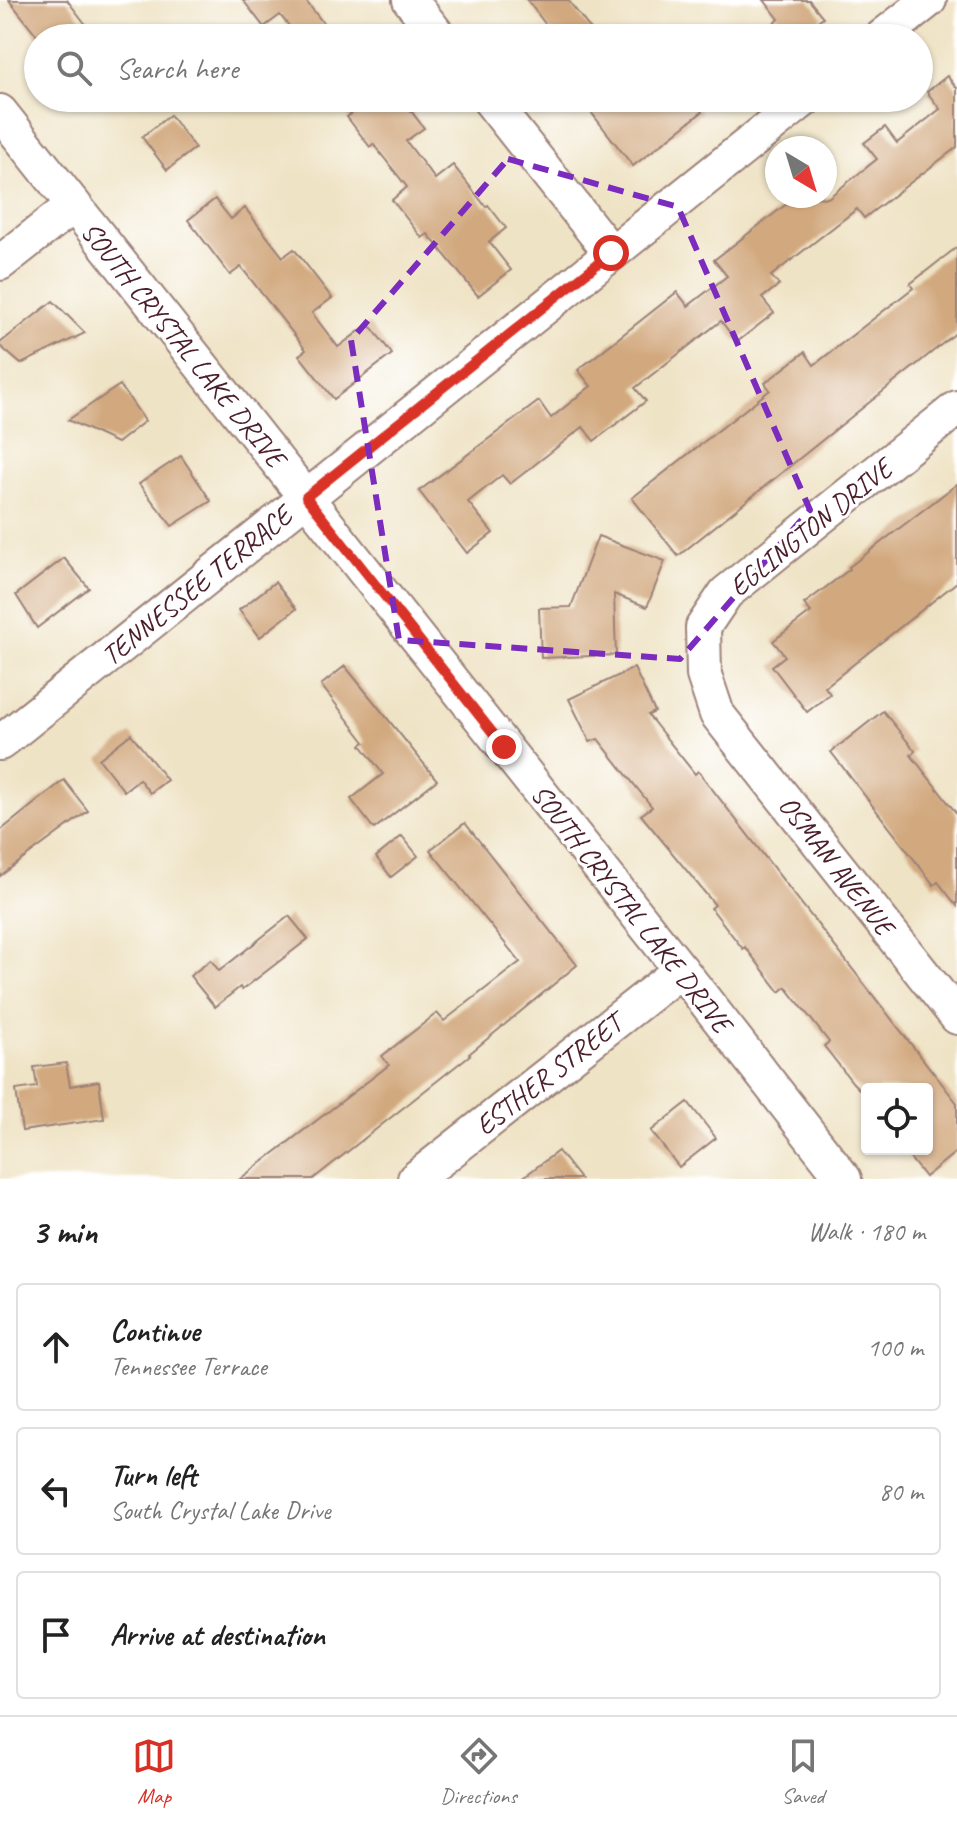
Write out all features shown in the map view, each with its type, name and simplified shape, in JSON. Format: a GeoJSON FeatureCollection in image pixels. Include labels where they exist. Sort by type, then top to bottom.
{"type":"FeatureCollection","features":[{"type":"Feature","properties":{"kind":"street"},"geometry":{"type":"LineString","coordinates":[[410,0],[429,24]]}},
{"type":"Feature","properties":{"kind":"street"},"geometry":{"type":"LineString","coordinates":[[895,24],[915,4]]}},
{"type":"Feature","properties":{"kind":"street","name":"SOUTH CRYSTAL LAKE DRIVE"},"geometry":{"type":"LineString","coordinates":[[0,112],[844,1179]]}},
{"type":"Feature","properties":{"kind":"street"},"geometry":{"type":"LineString","coordinates":[[499,112],[611,253]]}},
{"type":"Feature","properties":{"kind":"street","name":"TENNESSEE TERRACE"},"geometry":{"type":"LineString","coordinates":[[0,743],[788,112]]}},
{"type":"Feature","properties":{"kind":"street"},"geometry":{"type":"LineString","coordinates":[[0,263],[74,205]]}},
{"type":"Feature","properties":{"kind":"street","name":"EGLINGTON DRIVE"},"geometry":{"type":"LineString","coordinates":[[717,714],[704,675],[703,627],[726,593],[957,408]]}},
{"type":"Feature","properties":{"kind":"street","name":"OSMAN AVENUE"},"geometry":{"type":"LineString","coordinates":[[717,714],[957,1017]]}},
{"type":"Feature","properties":{"kind":"street","name":"ESTHER STREET"},"geometry":{"type":"LineString","coordinates":[[415,1179],[681,970]]}},
{"type":"Feature","properties":{"kind":"highlighted area"},"geometry":{"type":"Polygon","coordinates":[[[508,159],[678,207],[810,510],[680,659],[399,640],[351,340],[508,159]]]}},
{"type":"Feature","properties":{"kind":"building"},"geometry":{"type":"Polygon","coordinates":[[[9,0],[67,0],[85,24],[28,24],[9,0]]]}},
{"type":"Feature","properties":{"kind":"building"},"geometry":{"type":"Polygon","coordinates":[[[243,0],[305,0],[324,24],[287,24],[280,15],[268,24],[262,24],[243,0]]]}},
{"type":"Feature","properties":{"kind":"building"},"geometry":{"type":"Polygon","coordinates":[[[527,0],[568,0],[586,24],[545,24],[527,0]]]}},
{"type":"Feature","properties":{"kind":"building"},"geometry":{"type":"Polygon","coordinates":[[[764,0],[809,0],[823,17],[814,24],[772,24],[779,19],[764,0]]]}},
{"type":"Feature","properties":{"kind":"building"},"geometry":{"type":"Polygon","coordinates":[[[947,76],[957,88],[957,147],[864,218],[857,209],[771,276],[779,285],[762,298],[774,313],[737,342],[721,321],[635,388],[646,401],[594,441],[583,427],[510,484],[502,475],[468,502],[493,533],[467,553],[419,491],[539,401],[551,418],[591,386],[578,370],[677,292],[688,306],[727,276],[714,260],[781,208],[837,208],[837,191],[877,159],[864,143],[885,127],[897,143],[940,109],[933,100],[933,87],[947,76]]]}},
{"type":"Feature","properties":{"kind":"building"},"geometry":{"type":"Polygon","coordinates":[[[354,112],[412,112],[424,128],[406,141],[435,179],[453,165],[486,207],[488,205],[506,228],[489,242],[511,270],[478,296],[428,234],[422,238],[392,200],[407,187],[347,117],[354,112]]]}},
{"type":"Feature","properties":{"kind":"building"},"geometry":{"type":"Polygon","coordinates":[[[591,112],[702,112],[633,166],[591,112]]]}},
{"type":"Feature","properties":{"kind":"building"},"geometry":{"type":"Polygon","coordinates":[[[170,115],[195,148],[167,170],[142,137],[170,115]]]}},
{"type":"Feature","properties":{"kind":"building"},"geometry":{"type":"Polygon","coordinates":[[[215,199],[231,219],[245,208],[283,257],[294,249],[332,298],[312,313],[338,347],[369,324],[392,354],[334,399],[299,355],[306,350],[241,267],[230,275],[188,220],[215,199]]]}},
{"type":"Feature","properties":{"kind":"building"},"geometry":{"type":"Polygon","coordinates":[[[957,247],[957,332],[678,556],[632,498],[770,390],[765,383],[805,352],[814,365],[913,288],[910,284],[957,247]]]}},
{"type":"Feature","properties":{"kind":"building"},"geometry":{"type":"Polygon","coordinates":[[[53,301],[85,333],[21,364],[0,343],[53,301]]]}},
{"type":"Feature","properties":{"kind":"building"},"geometry":{"type":"Polygon","coordinates":[[[120,385],[145,421],[117,443],[68,420],[120,385]]]}},
{"type":"Feature","properties":{"kind":"building"},"geometry":{"type":"Polygon","coordinates":[[[181,456],[211,501],[172,526],[139,484],[181,456]]]}},
{"type":"Feature","properties":{"kind":"building"},"geometry":{"type":"Polygon","coordinates":[[[957,484],[957,582],[825,687],[830,694],[807,712],[772,666],[785,656],[773,641],[811,612],[804,604],[957,484]]]}},
{"type":"Feature","properties":{"kind":"building"},"geometry":{"type":"Polygon","coordinates":[[[598,536],[665,561],[647,607],[614,594],[616,655],[541,658],[539,608],[571,607],[598,536]]]}},
{"type":"Feature","properties":{"kind":"building"},"geometry":{"type":"Polygon","coordinates":[[[64,558],[89,588],[37,628],[16,595],[64,558]]]}},
{"type":"Feature","properties":{"kind":"building"},"geometry":{"type":"Polygon","coordinates":[[[275,582],[296,609],[260,637],[239,610],[275,582]]]}},
{"type":"Feature","properties":{"kind":"building"},"geometry":{"type":"Polygon","coordinates":[[[345,666],[437,780],[374,829],[351,799],[383,774],[361,745],[365,742],[321,685],[345,666]]]}},
{"type":"Feature","properties":{"kind":"building"},"geometry":{"type":"Polygon","coordinates":[[[634,668],[655,712],[648,715],[695,774],[698,771],[957,1103],[957,1151],[925,1177],[908,1155],[933,1155],[933,1083],[861,1083],[859,1089],[853,1083],[824,1046],[829,1042],[786,987],[780,992],[745,947],[743,949],[711,908],[715,905],[641,815],[652,807],[598,739],[590,742],[569,699],[634,668]]]}},
{"type":"Feature","properties":{"kind":"building"},"geometry":{"type":"Polygon","coordinates":[[[883,711],[915,751],[911,755],[957,814],[957,906],[938,882],[934,885],[831,752],[883,711]]]}},
{"type":"Feature","properties":{"kind":"building"},"geometry":{"type":"Polygon","coordinates":[[[131,734],[167,780],[150,793],[139,779],[124,791],[99,759],[131,734]]]}},
{"type":"Feature","properties":{"kind":"building"},"geometry":{"type":"Polygon","coordinates":[[[64,780],[88,811],[0,876],[0,831],[64,780]]]}},
{"type":"Feature","properties":{"kind":"building"},"geometry":{"type":"Polygon","coordinates":[[[465,823],[577,965],[470,1055],[313,1179],[240,1179],[389,1065],[382,1056],[437,1013],[444,1021],[520,962],[430,850],[465,823]]]}},
{"type":"Feature","properties":{"kind":"building"},"geometry":{"type":"Polygon","coordinates":[[[402,836],[418,856],[391,877],[376,857],[402,836]]]}},
{"type":"Feature","properties":{"kind":"building"},"geometry":{"type":"Polygon","coordinates":[[[289,916],[308,939],[215,1007],[190,976],[211,960],[219,971],[289,916]]]}},
{"type":"Feature","properties":{"kind":"building"},"geometry":{"type":"Polygon","coordinates":[[[66,1063],[70,1086],[99,1081],[104,1119],[22,1131],[16,1090],[37,1087],[34,1067],[66,1063]]]}},
{"type":"Feature","properties":{"kind":"building"},"geometry":{"type":"Polygon","coordinates":[[[688,1102],[716,1138],[679,1167],[651,1131],[688,1102]]]}},
{"type":"Feature","properties":{"kind":"building"},"geometry":{"type":"Polygon","coordinates":[[[558,1151],[580,1179],[521,1179],[558,1151]]]}},
{"type":"Feature","properties":{"kind":"route"},"geometry":{"type":"LineString","coordinates":[[504,747],[306,497],[611,253]]}}]}
